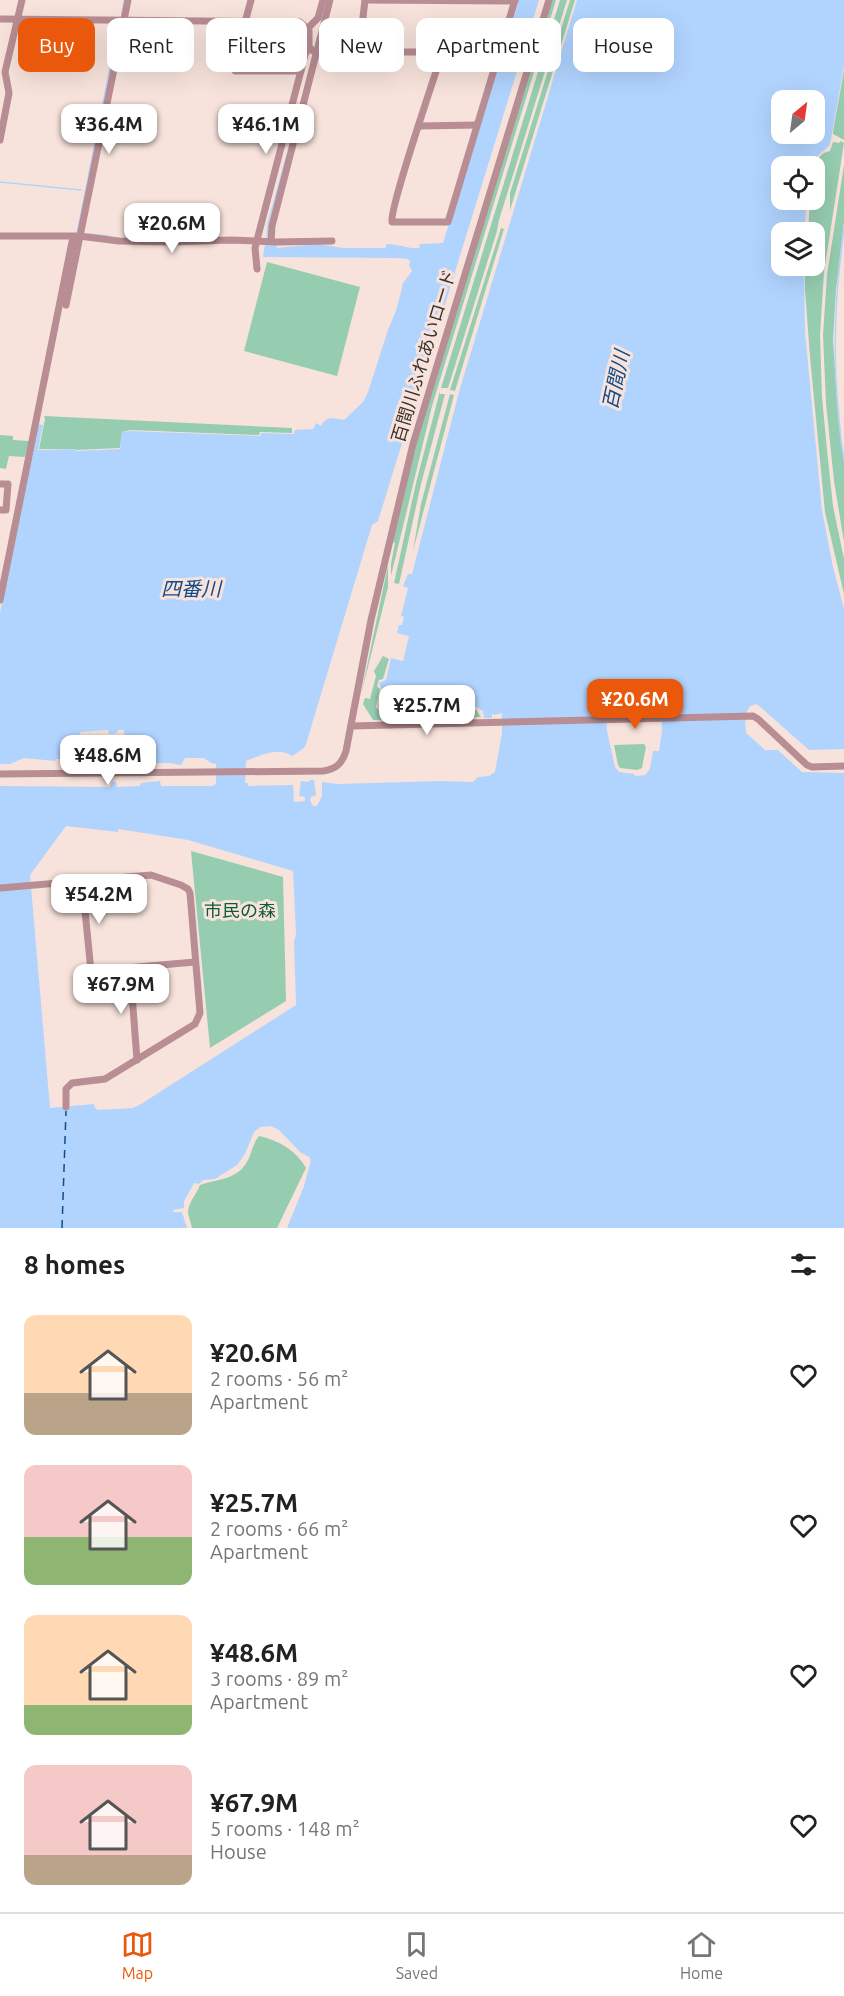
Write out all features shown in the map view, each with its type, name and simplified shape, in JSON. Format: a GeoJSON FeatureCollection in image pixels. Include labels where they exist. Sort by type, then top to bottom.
{"type":"FeatureCollection","features":[{"type":"Feature","properties":{"kind":"street"},"geometry":{"type":"LineString","coordinates":[[18,18],[22,0]]}},
{"type":"Feature","properties":{"kind":"street"},"geometry":{"type":"LineString","coordinates":[[124,18],[128,0]]}},
{"type":"Feature","properties":{"kind":"street"},"geometry":{"type":"LineString","coordinates":[[247,18],[251,0]]}},
{"type":"Feature","properties":{"kind":"street"},"geometry":{"type":"LineString","coordinates":[[307,61],[314,50],[308,27],[318,18],[323,0]]}},
{"type":"Feature","properties":{"kind":"street"},"geometry":{"type":"LineString","coordinates":[[268,241],[314,50],[330,0]]}},
{"type":"Feature","properties":{"kind":"street"},"geometry":{"type":"LineString","coordinates":[[363,18],[365,0],[515,1],[511,18]]}},
{"type":"Feature","properties":{"kind":"street","name":"百間川ふれあいロード"},"geometry":{"type":"LineString","coordinates":[[543,18],[549,0]]}},
{"type":"Feature","properties":{"kind":"street"},"geometry":{"type":"LineString","coordinates":[[0,19],[18,19],[5,72],[9,93],[0,140]]}},
{"type":"Feature","properties":{"kind":"street"},"geometry":{"type":"LineString","coordinates":[[314,50],[319,50]]}},
{"type":"Feature","properties":{"kind":"street"},"geometry":{"type":"LineString","coordinates":[[0,597],[112,72]]}},
{"type":"Feature","properties":{"kind":"street"},"geometry":{"type":"LineString","coordinates":[[257,270],[255,248],[301,72]]}},
{"type":"Feature","properties":{"kind":"street"},"geometry":{"type":"LineString","coordinates":[[436,72],[391,217],[392,222],[448,222],[495,72]]}},
{"type":"Feature","properties":{"kind":"street","name":"百間川ふれあいロード"},"geometry":{"type":"LineString","coordinates":[[0,774],[323,771],[334,768],[340,763],[351,726],[371,620],[413,444],[526,72]]}},
{"type":"Feature","properties":{"kind":"street"},"geometry":{"type":"LineString","coordinates":[[419,126],[477,125]]}},
{"type":"Feature","properties":{"kind":"street"},"geometry":{"type":"LineString","coordinates":[[0,236],[76,237],[119,241],[332,241]]}},
{"type":"Feature","properties":{"kind":"street"},"geometry":{"type":"LineString","coordinates":[[66,288],[66,305]]}},
{"type":"Feature","properties":{"kind":"street"},"geometry":{"type":"LineString","coordinates":[[0,484],[8,484],[6,510],[0,510]]}},
{"type":"Feature","properties":{"kind":"street"},"geometry":{"type":"LineString","coordinates":[[351,726],[748,716],[758,718],[807,765],[812,767],[844,766]]}},
{"type":"Feature","properties":{"kind":"street"},"geometry":{"type":"LineString","coordinates":[[0,888],[151,875],[185,887],[190,893],[200,1013],[198,1019],[195,1024],[105,1079],[72,1083],[66,1089],[66,1107]]}},
{"type":"Feature","properties":{"kind":"street"},"geometry":{"type":"LineString","coordinates":[[82,881],[91,971],[195,962]]}},
{"type":"Feature","properties":{"kind":"street"},"geometry":{"type":"LineString","coordinates":[[130,968],[136,1060]]}},
{"type":"Feature","properties":{"kind":"green space"},"geometry":{"type":"Polygon","coordinates":[[[551,0],[556,0],[551,18],[545,18],[551,0]]]}},
{"type":"Feature","properties":{"kind":"green space"},"geometry":{"type":"Polygon","coordinates":[[[560,0],[567,0],[561,19],[554,18],[560,0]]]}},
{"type":"Feature","properties":{"kind":"green space"},"geometry":{"type":"Polygon","coordinates":[[[570,0],[575,0],[561,45],[561,29],[570,0]]]}},
{"type":"Feature","properties":{"kind":"green space"},"geometry":{"type":"Polygon","coordinates":[[[844,70],[844,140],[833,132],[844,70]]]}},
{"type":"Feature","properties":{"kind":"green space"},"geometry":{"type":"Polygon","coordinates":[[[529,72],[534,72],[432,406],[391,576],[395,543],[393,542],[421,421],[529,72]]]}},
{"type":"Feature","properties":{"kind":"green space"},"geometry":{"type":"Polygon","coordinates":[[[538,72],[545,72],[448,388],[441,388],[538,72]]]}},
{"type":"Feature","properties":{"kind":"green space"},"geometry":{"type":"Polygon","coordinates":[[[548,72],[553,72],[510,210],[510,193],[548,72]]]}},
{"type":"Feature","properties":{"kind":"green space"},"geometry":{"type":"Polygon","coordinates":[[[841,141],[844,143],[825,266],[825,222],[809,222],[809,210],[825,210],[825,156],[821,156],[830,151],[833,142],[841,141]]]}},
{"type":"Feature","properties":{"kind":"green space"},"geometry":{"type":"Polygon","coordinates":[[[844,165],[844,222],[833,340],[838,416],[844,462],[844,542],[834,481],[826,403],[823,335],[827,275],[844,165]]]}},
{"type":"Feature","properties":{"kind":"green space"},"geometry":{"type":"Polygon","coordinates":[[[501,228],[504,229],[455,391],[450,390],[501,228]]]}},
{"type":"Feature","properties":{"kind":"green space"},"geometry":{"type":"Polygon","coordinates":[[[267,262],[360,287],[337,376],[244,351],[267,262]]]}},
{"type":"Feature","properties":{"kind":"green space"},"geometry":{"type":"Polygon","coordinates":[[[805,276],[824,276],[820,335],[822,397],[833,506],[844,559],[844,594],[825,512],[805,276]]]}},
{"type":"Feature","properties":{"kind":"green space"},"geometry":{"type":"Polygon","coordinates":[[[440,391],[440,394],[445,394],[421,484],[399,584],[394,583],[416,483],[440,391]]]}},
{"type":"Feature","properties":{"kind":"green space"},"geometry":{"type":"Polygon","coordinates":[[[450,394],[454,395],[413,551],[421,504],[450,394]]]}},
{"type":"Feature","properties":{"kind":"green space"},"geometry":{"type":"Polygon","coordinates":[[[44,416],[292,428],[292,433],[260,432],[259,435],[130,430],[122,432],[120,448],[39,449],[44,416]]]}},
{"type":"Feature","properties":{"kind":"green space"},"geometry":{"type":"Polygon","coordinates":[[[0,435],[13,436],[13,440],[29,441],[25,457],[9,456],[6,469],[0,468],[0,435]]]}},
{"type":"Feature","properties":{"kind":"green space"},"geometry":{"type":"Polygon","coordinates":[[[388,565],[388,587],[361,695],[388,565]]]}},
{"type":"Feature","properties":{"kind":"green space"},"geometry":{"type":"Polygon","coordinates":[[[383,656],[389,659],[383,679],[379,680],[377,686],[380,689],[376,707],[380,712],[384,714],[476,710],[481,717],[373,720],[363,704],[365,698],[370,699],[376,676],[374,671],[383,656]]]}},
{"type":"Feature","properties":{"kind":"green space"},"geometry":{"type":"Polygon","coordinates":[[[644,744],[646,747],[642,768],[637,770],[620,768],[614,745],[644,744]]]}},
{"type":"Feature","properties":{"kind":"green space","name":"市民の森"},"geometry":{"type":"Polygon","coordinates":[[[191,851],[283,877],[286,1001],[210,1048],[191,851]]]}},
{"type":"Feature","properties":{"kind":"green space"},"geometry":{"type":"Polygon","coordinates":[[[259,1136],[286,1147],[306,1168],[277,1228],[192,1228],[188,1209],[200,1185],[229,1177],[240,1171],[259,1136]]]}},
{"type":"Feature","properties":{"kind":"water"},"geometry":{"type":"Polygon","coordinates":[[[519,0],[539,0],[533,18],[513,18],[519,0]]]}},
{"type":"Feature","properties":{"kind":"water"},"geometry":{"type":"Polygon","coordinates":[[[577,0],[844,0],[844,66],[830,145],[818,156],[771,156],[771,210],[806,210],[805,222],[771,222],[771,276],[804,276],[805,332],[822,510],[844,609],[844,749],[809,750],[757,704],[750,706],[745,721],[746,733],[765,750],[778,750],[802,772],[844,773],[844,1228],[287,1228],[304,1186],[311,1160],[279,1130],[271,1126],[260,1127],[254,1132],[245,1154],[237,1165],[215,1179],[203,1180],[199,1184],[194,1183],[184,1201],[184,1208],[173,1210],[173,1212],[182,1212],[187,1228],[0,1228],[0,786],[110,787],[112,782],[116,782],[117,787],[140,786],[141,783],[160,781],[161,786],[213,786],[216,783],[216,764],[204,758],[185,758],[181,765],[126,764],[124,730],[109,734],[108,730],[81,732],[79,745],[83,745],[83,748],[80,749],[79,759],[56,759],[55,761],[24,758],[10,764],[0,764],[0,613],[37,424],[43,425],[38,450],[75,449],[76,451],[120,449],[122,432],[130,431],[260,436],[261,433],[294,434],[295,430],[313,429],[316,423],[321,426],[328,419],[344,420],[363,402],[368,392],[397,308],[403,283],[412,271],[410,261],[396,258],[263,257],[265,244],[276,243],[277,248],[318,244],[343,248],[385,248],[387,244],[419,248],[420,244],[443,243],[496,72],[517,72],[378,521],[372,525],[306,744],[292,756],[275,752],[246,761],[245,783],[248,783],[248,786],[293,785],[294,802],[305,801],[305,797],[299,796],[301,781],[314,780],[316,795],[310,800],[313,806],[317,806],[322,796],[322,782],[338,784],[473,782],[478,777],[489,776],[495,772],[502,733],[502,713],[494,715],[492,713],[492,718],[484,718],[483,711],[477,707],[382,709],[379,707],[382,690],[379,683],[386,680],[391,658],[403,661],[409,636],[397,633],[404,617],[401,616],[408,588],[403,586],[408,574],[412,574],[459,392],[555,72],[561,72],[561,53],[577,0]],[[628,705],[622,709],[620,715],[606,714],[607,731],[615,767],[619,772],[635,776],[645,775],[650,769],[653,751],[659,751],[662,731],[661,715],[650,715],[646,707],[641,705],[628,705]],[[66,826],[30,875],[50,1108],[94,1104],[98,1110],[133,1108],[296,1005],[293,871],[188,840],[118,829],[118,832],[66,826]]]}},
{"type":"Feature","properties":{"kind":"waterway"},"geometry":{"type":"LineString","coordinates":[[122,14],[124,0]]}},
{"type":"Feature","properties":{"kind":"waterway"},"geometry":{"type":"LineString","coordinates":[[77,234],[109,72]]}},
{"type":"Feature","properties":{"kind":"waterway"},"geometry":{"type":"LineString","coordinates":[[267,237],[268,224],[287,155]]}},
{"type":"Feature","properties":{"kind":"waterway"},"geometry":{"type":"LineString","coordinates":[[0,182],[81,190]]}},
{"type":"Feature","properties":{"kind":"waterway"},"geometry":{"type":"LineString","coordinates":[[844,229],[838,276],[835,346],[844,458]]}},
{"type":"Feature","properties":{"kind":"waterway"},"geometry":{"type":"LineString","coordinates":[[89,234],[108,236]]}},
{"type":"Feature","properties":{"kind":"waterway"},"geometry":{"type":"LineString","coordinates":[[124,238],[185,238]]}},
{"type":"Feature","properties":{"kind":"ferry route"},"geometry":{"type":"LineString","coordinates":[[62,1228],[66,1111]]}},
{"type":"Feature","properties":{"kind":"water label","name":"百間川"},"geometry":{"type":"Point","coordinates":[616,380]}},
{"type":"Feature","properties":{"kind":"water label","name":"四番川"},"geometry":{"type":"Point","coordinates":[191,589]}}]}
